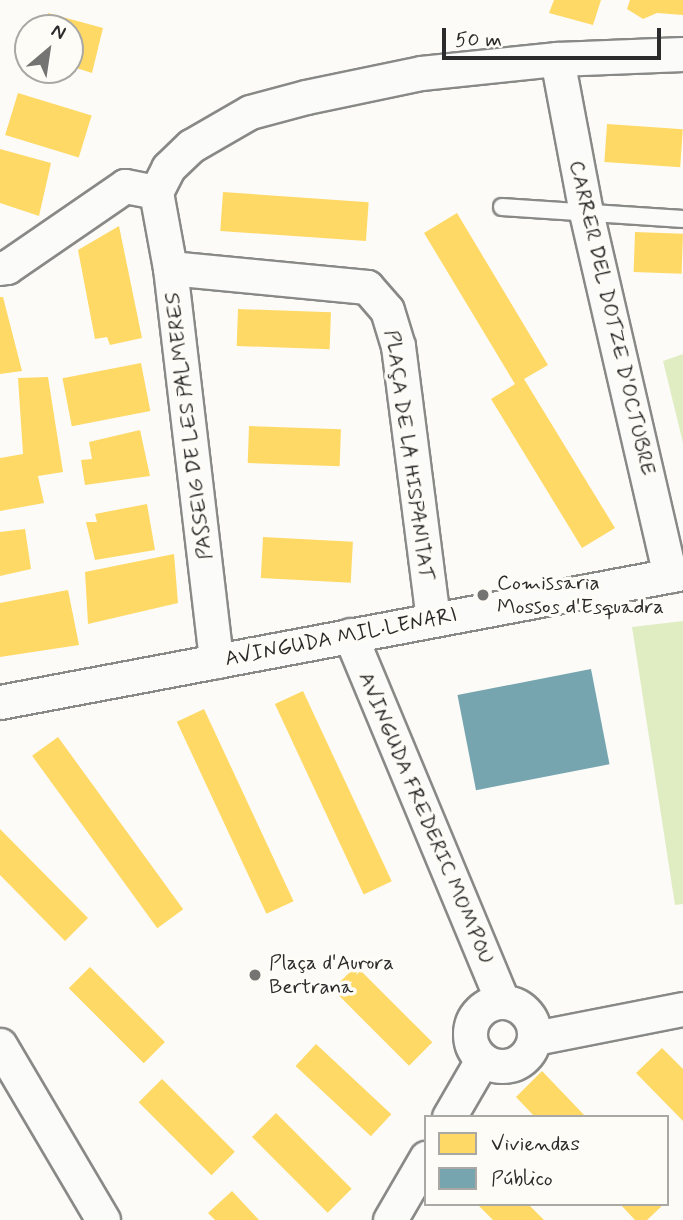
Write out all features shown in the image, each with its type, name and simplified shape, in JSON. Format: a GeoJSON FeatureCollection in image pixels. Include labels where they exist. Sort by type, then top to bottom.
{"type":"FeatureCollection","features":[{"type":"Feature","properties":{"kind":"street"},"geometry":{"type":"LineString","coordinates":[[0,268],[7,267],[125,186],[156,192],[168,168],[191,146],[250,112],[421,73],[558,59],[683,54]]}},
{"type":"Feature","properties":{"kind":"street","name":"CARRER DEL DOTZE D'OCTUBRE"},"geometry":{"type":"LineString","coordinates":[[558,59],[586,212],[676,574]]}},
{"type":"Feature","properties":{"kind":"street","name":"PASSEIG DE LES PALMERES"},"geometry":{"type":"LineString","coordinates":[[156,192],[170,268],[216,661]]}},
{"type":"Feature","properties":{"kind":"street","name":"PLAÇA DE LA HISPANITAT"},"geometry":{"type":"LineString","coordinates":[[170,268],[367,287],[387,310],[398,346],[433,619]]}},
{"type":"Feature","properties":{"kind":"street","name":"AVINGUDA MIL·LENARI"},"geometry":{"type":"LineString","coordinates":[[0,702],[676,574]]}},
{"type":"Feature","properties":{"kind":"street","name":"AVINGUDA FREDERIC MOMPOU"},"geometry":{"type":"LineString","coordinates":[[350,635],[502,1001]]}},
{"type":"Feature","properties":{"kind":"street"},"geometry":{"type":"LineString","coordinates":[[502,1001],[519,1006],[528,1013],[535,1027],[535,1038],[530,1052],[512,1065],[492,1065],[482,1060],[471,1042],[473,1020],[481,1009],[502,1001]]}},
{"type":"Feature","properties":{"kind":"street"},"geometry":{"type":"LineString","coordinates":[[535,1038],[683,1009]]}},
{"type":"Feature","properties":{"kind":"street"},"geometry":{"type":"LineString","coordinates":[[0,1045],[103,1220]]}},
{"type":"Feature","properties":{"kind":"street"},"geometry":{"type":"LineString","coordinates":[[450,1115],[482,1060]]}},
{"type":"Feature","properties":{"kind":"street"},"geometry":{"type":"LineString","coordinates":[[390,1220],[424,1161]]}},
{"type":"Feature","properties":{"kind":"lane"},"geometry":{"type":"LineString","coordinates":[[502,207],[683,219]]}},
{"type":"Feature","properties":{"kind":"green space"},"geometry":{"type":"Polygon","coordinates":[[[683,354],[683,443],[663,361],[683,354]]]}},
{"type":"Feature","properties":{"kind":"green space"},"geometry":{"type":"Polygon","coordinates":[[[683,621],[683,904],[675,905],[632,627],[683,621]]]}},
{"type":"Feature","properties":{"kind":"building: Viviendas"},"geometry":{"type":"Polygon","coordinates":[[[554,0],[601,0],[593,25],[549,13],[554,0]]]}},
{"type":"Feature","properties":{"kind":"building: Viviendas"},"geometry":{"type":"Polygon","coordinates":[[[630,0],[683,0],[683,15],[657,13],[643,19],[627,9],[630,0]]]}},
{"type":"Feature","properties":{"kind":"building: Viviendas"},"geometry":{"type":"Polygon","coordinates":[[[84,23],[103,28],[92,73],[84,70],[84,23]]]}},
{"type":"Feature","properties":{"kind":"building: Viviendas"},"geometry":{"type":"Polygon","coordinates":[[[18,93],[92,116],[79,158],[5,135],[18,93]]]}},
{"type":"Feature","properties":{"kind":"building: Viviendas"},"geometry":{"type":"Polygon","coordinates":[[[607,124],[683,129],[680,167],[604,162],[607,124]]]}},
{"type":"Feature","properties":{"kind":"building: Viviendas"},"geometry":{"type":"Polygon","coordinates":[[[0,149],[51,163],[39,216],[0,203],[0,149]]]}},
{"type":"Feature","properties":{"kind":"building: Viviendas"},"geometry":{"type":"Polygon","coordinates":[[[223,192],[369,202],[366,241],[220,231],[223,192]]]}},
{"type":"Feature","properties":{"kind":"building: Viviendas"},"geometry":{"type":"Polygon","coordinates":[[[457,213],[548,365],[524,379],[615,528],[582,548],[491,399],[515,384],[424,233],[457,213]]]}},
{"type":"Feature","properties":{"kind":"building: Viviendas"},"geometry":{"type":"Polygon","coordinates":[[[119,226],[142,338],[110,345],[107,337],[95,339],[78,250],[119,226]]]}},
{"type":"Feature","properties":{"kind":"building: Viviendas"},"geometry":{"type":"Polygon","coordinates":[[[635,232],[683,234],[682,274],[634,272],[635,232]]]}},
{"type":"Feature","properties":{"kind":"building: Viviendas"},"geometry":{"type":"Polygon","coordinates":[[[0,297],[3,297],[22,371],[0,374],[0,297]]]}},
{"type":"Feature","properties":{"kind":"building: Viviendas"},"geometry":{"type":"Polygon","coordinates":[[[238,309],[331,312],[330,349],[237,346],[238,309]]]}},
{"type":"Feature","properties":{"kind":"building: Viviendas"},"geometry":{"type":"Polygon","coordinates":[[[141,363],[150,411],[72,426],[62,378],[141,363]]]}},
{"type":"Feature","properties":{"kind":"building: Viviendas"},"geometry":{"type":"Polygon","coordinates":[[[48,377],[63,472],[38,476],[44,503],[0,511],[0,458],[23,454],[18,378],[48,377]]]}},
{"type":"Feature","properties":{"kind":"building: Viviendas"},"geometry":{"type":"Polygon","coordinates":[[[249,426],[341,429],[340,466],[248,463],[249,426]]]}},
{"type":"Feature","properties":{"kind":"building: Viviendas"},"geometry":{"type":"Polygon","coordinates":[[[140,430],[150,476],[85,485],[81,460],[92,459],[89,442],[140,430]]]}},
{"type":"Feature","properties":{"kind":"building: Viviendas"},"geometry":{"type":"Polygon","coordinates":[[[147,504],[155,550],[95,560],[86,522],[97,522],[95,514],[147,504]]]}},
{"type":"Feature","properties":{"kind":"building: Viviendas"},"geometry":{"type":"Polygon","coordinates":[[[25,529],[31,569],[0,576],[0,532],[25,529]]]}},
{"type":"Feature","properties":{"kind":"building: Viviendas"},"geometry":{"type":"Polygon","coordinates":[[[263,537],[353,542],[351,583],[261,578],[263,537]]]}},
{"type":"Feature","properties":{"kind":"building: Viviendas"},"geometry":{"type":"Polygon","coordinates":[[[174,554],[178,603],[88,624],[85,572],[174,554]]]}},
{"type":"Feature","properties":{"kind":"building: Viviendas"},"geometry":{"type":"Polygon","coordinates":[[[68,590],[79,645],[0,657],[0,603],[68,590]]]}},
{"type":"Feature","properties":{"kind":"building: Viviendas"},"geometry":{"type":"Polygon","coordinates":[[[303,691],[392,881],[364,894],[275,704],[303,691]]]}},
{"type":"Feature","properties":{"kind":"building: Viviendas"},"geometry":{"type":"Polygon","coordinates":[[[204,709],[294,901],[266,914],[177,722],[204,709]]]}},
{"type":"Feature","properties":{"kind":"building: Viviendas"},"geometry":{"type":"Polygon","coordinates":[[[58,737],[183,909],[157,928],[32,756],[58,737]]]}},
{"type":"Feature","properties":{"kind":"building: Viviendas"},"geometry":{"type":"Polygon","coordinates":[[[0,829],[88,918],[65,941],[0,875],[0,829]]]}},
{"type":"Feature","properties":{"kind":"building: Viviendas"},"geometry":{"type":"Polygon","coordinates":[[[356,966],[432,1042],[409,1066],[333,989],[356,966]]]}},
{"type":"Feature","properties":{"kind":"building: Viviendas"},"geometry":{"type":"Polygon","coordinates":[[[90,967],[165,1042],[144,1063],[69,988],[90,967]]]}},
{"type":"Feature","properties":{"kind":"building: Viviendas"},"geometry":{"type":"Polygon","coordinates":[[[316,1044],[391,1114],[371,1136],[296,1066],[316,1044]]]}},
{"type":"Feature","properties":{"kind":"building: Viviendas"},"geometry":{"type":"Polygon","coordinates":[[[662,1048],[683,1069],[683,1121],[636,1073],[662,1048]]]}},
{"type":"Feature","properties":{"kind":"building: Viviendas"},"geometry":{"type":"Polygon","coordinates":[[[542,1071],[584,1115],[533,1115],[516,1097],[542,1071]]]}},
{"type":"Feature","properties":{"kind":"building: Viviendas"},"geometry":{"type":"Polygon","coordinates":[[[162,1079],[235,1152],[211,1175],[139,1102],[162,1079]]]}},
{"type":"Feature","properties":{"kind":"building: Viviendas"},"geometry":{"type":"Polygon","coordinates":[[[276,1113],[352,1189],[328,1213],[252,1137],[276,1113]]]}},
{"type":"Feature","properties":{"kind":"building: Viviendas"},"geometry":{"type":"Polygon","coordinates":[[[232,1191],[259,1220],[215,1220],[208,1213],[232,1191]]]}},
{"type":"Feature","properties":{"kind":"building: Viviendas"},"geometry":{"type":"Polygon","coordinates":[[[479,1206],[530,1206],[544,1220],[493,1220],[479,1206]]]}},
{"type":"Feature","properties":{"kind":"building: Viviendas"},"geometry":{"type":"Polygon","coordinates":[[[622,1206],[662,1206],[647,1220],[635,1220],[622,1206]]]}},
{"type":"Feature","properties":{"kind":"building: Público"},"geometry":{"type":"Polygon","coordinates":[[[591,669],[610,764],[476,790],[457,695],[591,669]]]}},
{"type":"Feature","properties":{"kind":"place","name":"Comissaria Mossos d'Esquadra"},"geometry":{"type":"Point","coordinates":[483,595]}},
{"type":"Feature","properties":{"kind":"place","name":"Plaça d'Aurora Bertrana"},"geometry":{"type":"Point","coordinates":[255,975]}}]}
